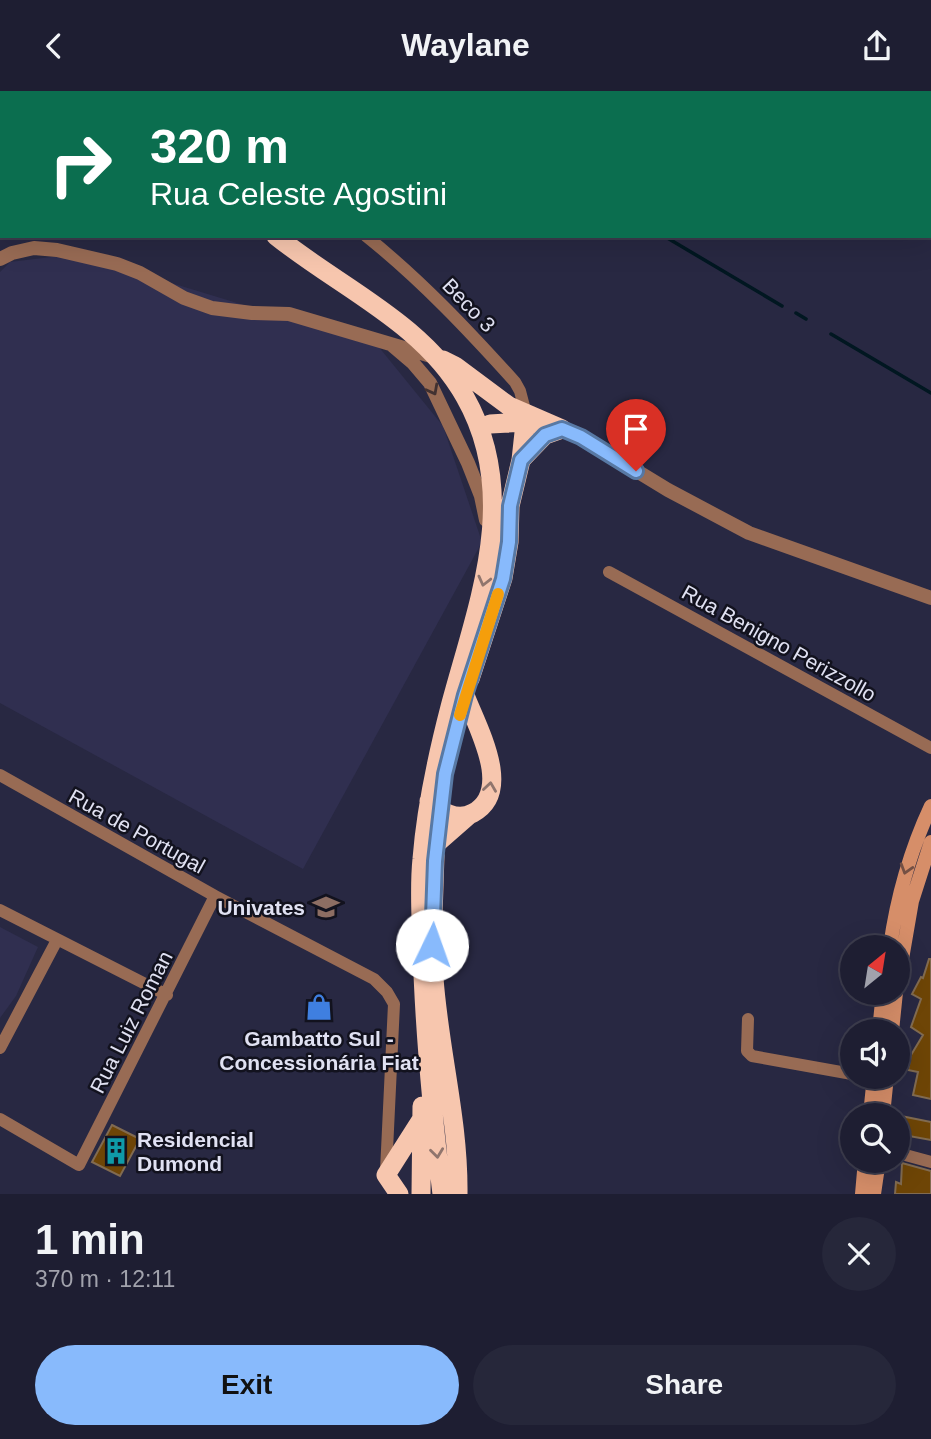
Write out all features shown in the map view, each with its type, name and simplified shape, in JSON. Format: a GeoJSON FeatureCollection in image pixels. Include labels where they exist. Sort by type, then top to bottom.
{"type":"FeatureCollection","features":[{"type":"Feature","properties":{"kind":"highway"},"geometry":{"type":"LineString","coordinates":[[279,238],[395,321],[436,357],[465,396],[479,427],[492,473],[494,500],[486,574],[449,711],[421,886],[427,1063],[441,1194]]}},
{"type":"Feature","properties":{"kind":"highway"},"geometry":{"type":"LineString","coordinates":[[298,238],[403,311],[433,338],[476,396],[490,424],[510,506]]}},
{"type":"Feature","properties":{"kind":"highway"},"geometry":{"type":"LineString","coordinates":[[436,357],[455,366],[526,418],[562,429]]}},
{"type":"Feature","properties":{"kind":"highway"},"geometry":{"type":"LineString","coordinates":[[490,424],[526,418]]}},
{"type":"Feature","properties":{"kind":"highway"},"geometry":{"type":"LineString","coordinates":[[458,1194],[457,1162],[432,945],[437,842],[435,805],[465,695],[503,579],[509,542],[510,506],[521,460],[526,418]]}},
{"type":"Feature","properties":{"kind":"highway"},"geometry":{"type":"LineString","coordinates":[[521,460],[545,435],[562,429]]}},
{"type":"Feature","properties":{"kind":"highway"},"geometry":{"type":"LineString","coordinates":[[437,842],[469,815],[482,808],[489,799],[493,784],[490,765],[465,695]]}},
{"type":"Feature","properties":{"kind":"highway"},"geometry":{"type":"LineString","coordinates":[[435,805],[458,818],[469,815]]}},
{"type":"Feature","properties":{"kind":"highway"},"geometry":{"type":"LineString","coordinates":[[421,1194],[421,1119],[427,1063]]}},
{"type":"Feature","properties":{"kind":"highway"},"geometry":{"type":"LineString","coordinates":[[386,1175],[421,1119]]}},
{"type":"Feature","properties":{"kind":"highway"},"geometry":{"type":"LineString","coordinates":[[421,1170],[441,1194]]}},
{"type":"Feature","properties":{"kind":"highway"},"geometry":{"type":"LineString","coordinates":[[386,1175],[421,1170]]}},
{"type":"Feature","properties":{"kind":"highway"},"geometry":{"type":"LineString","coordinates":[[386,1175],[399,1194]]}},
{"type":"Feature","properties":{"kind":"main road"},"geometry":{"type":"LineString","coordinates":[[892,935],[903,878],[915,840],[931,806]]}},
{"type":"Feature","properties":{"kind":"main road"},"geometry":{"type":"LineString","coordinates":[[906,935],[912,901],[931,842]]}},
{"type":"Feature","properties":{"kind":"main road"},"geometry":{"type":"LineString","coordinates":[[862,1194],[864,1173]]}},
{"type":"Feature","properties":{"kind":"main road"},"geometry":{"type":"LineString","coordinates":[[874,1194],[876,1173]]}},
{"type":"Feature","properties":{"kind":"street","name":"Beco 3"},"geometry":{"type":"LineString","coordinates":[[368,238],[401,264],[457,319],[515,382],[526,418]]}},
{"type":"Feature","properties":{"kind":"street"},"geometry":{"type":"LineString","coordinates":[[0,259],[12,253],[34,249],[57,250],[117,264],[140,273],[184,298],[212,308],[289,314],[436,357]]}},
{"type":"Feature","properties":{"kind":"street"},"geometry":{"type":"LineString","coordinates":[[387,341],[413,362],[430,383],[481,496],[491,543]]}},
{"type":"Feature","properties":{"kind":"street"},"geometry":{"type":"LineString","coordinates":[[562,429],[581,437],[668,490],[749,533],[931,599]]}},
{"type":"Feature","properties":{"kind":"street","name":"Rua Benigno Perizzollo"},"geometry":{"type":"LineString","coordinates":[[609,572],[931,748]]}},
{"type":"Feature","properties":{"kind":"street","name":"Rua de Portugal"},"geometry":{"type":"LineString","coordinates":[[0,775],[215,897],[374,979],[387,992],[394,1004],[386,1175]]}},
{"type":"Feature","properties":{"kind":"street","name":"Rua Luiz Roman"},"geometry":{"type":"LineString","coordinates":[[0,1119],[79,1165],[215,897]]}},
{"type":"Feature","properties":{"kind":"street"},"geometry":{"type":"LineString","coordinates":[[0,910],[167,995]]}},
{"type":"Feature","properties":{"kind":"street"},"geometry":{"type":"LineString","coordinates":[[0,1048],[57,940]]}},
{"type":"Feature","properties":{"kind":"street"},"geometry":{"type":"LineString","coordinates":[[748,1019],[747,1051],[752,1056],[840,1072]]}},
{"type":"Feature","properties":{"kind":"street"},"geometry":{"type":"LineString","coordinates":[[910,1156],[931,1162]]}},
{"type":"Feature","properties":{"kind":"shaded area"},"geometry":{"type":"Polygon","coordinates":[[[76,254],[378,346],[443,426],[482,542],[303,869],[0,703],[0,272],[10,262],[76,254]]]}},
{"type":"Feature","properties":{"kind":"shaded area"},"geometry":{"type":"Polygon","coordinates":[[[0,927],[38,947],[16,996],[0,1018],[0,927]]]}},
{"type":"Feature","properties":{"kind":"building"},"geometry":{"type":"Polygon","coordinates":[[[931,959],[931,1099],[913,1095],[918,1072],[910,1070],[911,1055],[923,1035],[911,1027],[921,999],[912,994],[921,977],[923,978],[931,959]]]}},
{"type":"Feature","properties":{"kind":"building"},"geometry":{"type":"Polygon","coordinates":[[[910,1118],[931,1122],[931,1140],[910,1136],[910,1118]]]}},
{"type":"Feature","properties":{"kind":"building","name":"Residencial Dumond"},"geometry":{"type":"Polygon","coordinates":[[[112,1125],[140,1139],[120,1176],[92,1162],[112,1125]]]}},
{"type":"Feature","properties":{"kind":"building"},"geometry":{"type":"Polygon","coordinates":[[[910,1165],[931,1171],[931,1194],[895,1194],[896,1182],[901,1184],[902,1173],[910,1173],[910,1165]]]}},
{"type":"Feature","properties":{"kind":"waterway"},"geometry":{"type":"LineString","coordinates":[[667,238],[782,306]]}},
{"type":"Feature","properties":{"kind":"waterway"},"geometry":{"type":"LineString","coordinates":[[796,313],[806,319]]}},
{"type":"Feature","properties":{"kind":"waterway"},"geometry":{"type":"LineString","coordinates":[[831,334],[931,393]]}},
{"type":"Feature","properties":{"kind":"slow traffic"},"geometry":{"type":"LineString","coordinates":[[460,715],[498,594]]}},
{"type":"Feature","properties":{"kind":"place","name":"Univates"},"geometry":{"type":"Point","coordinates":[326,907]}},
{"type":"Feature","properties":{"kind":"place","name":"Gambatto Sul - Concessionária Fiat"},"geometry":{"type":"Point","coordinates":[319,1007]}},
{"type":"Feature","properties":{"kind":"place","name":"Residencial Dumond"},"geometry":{"type":"Point","coordinates":[116,1151]}},
{"type":"Feature","properties":{"kind":"route"},"geometry":{"type":"LineString","coordinates":[[432,945],[435,861],[445,774],[465,695],[503,579],[509,542],[510,506],[521,460],[545,435],[562,429],[581,437],[636,471]]}}]}
